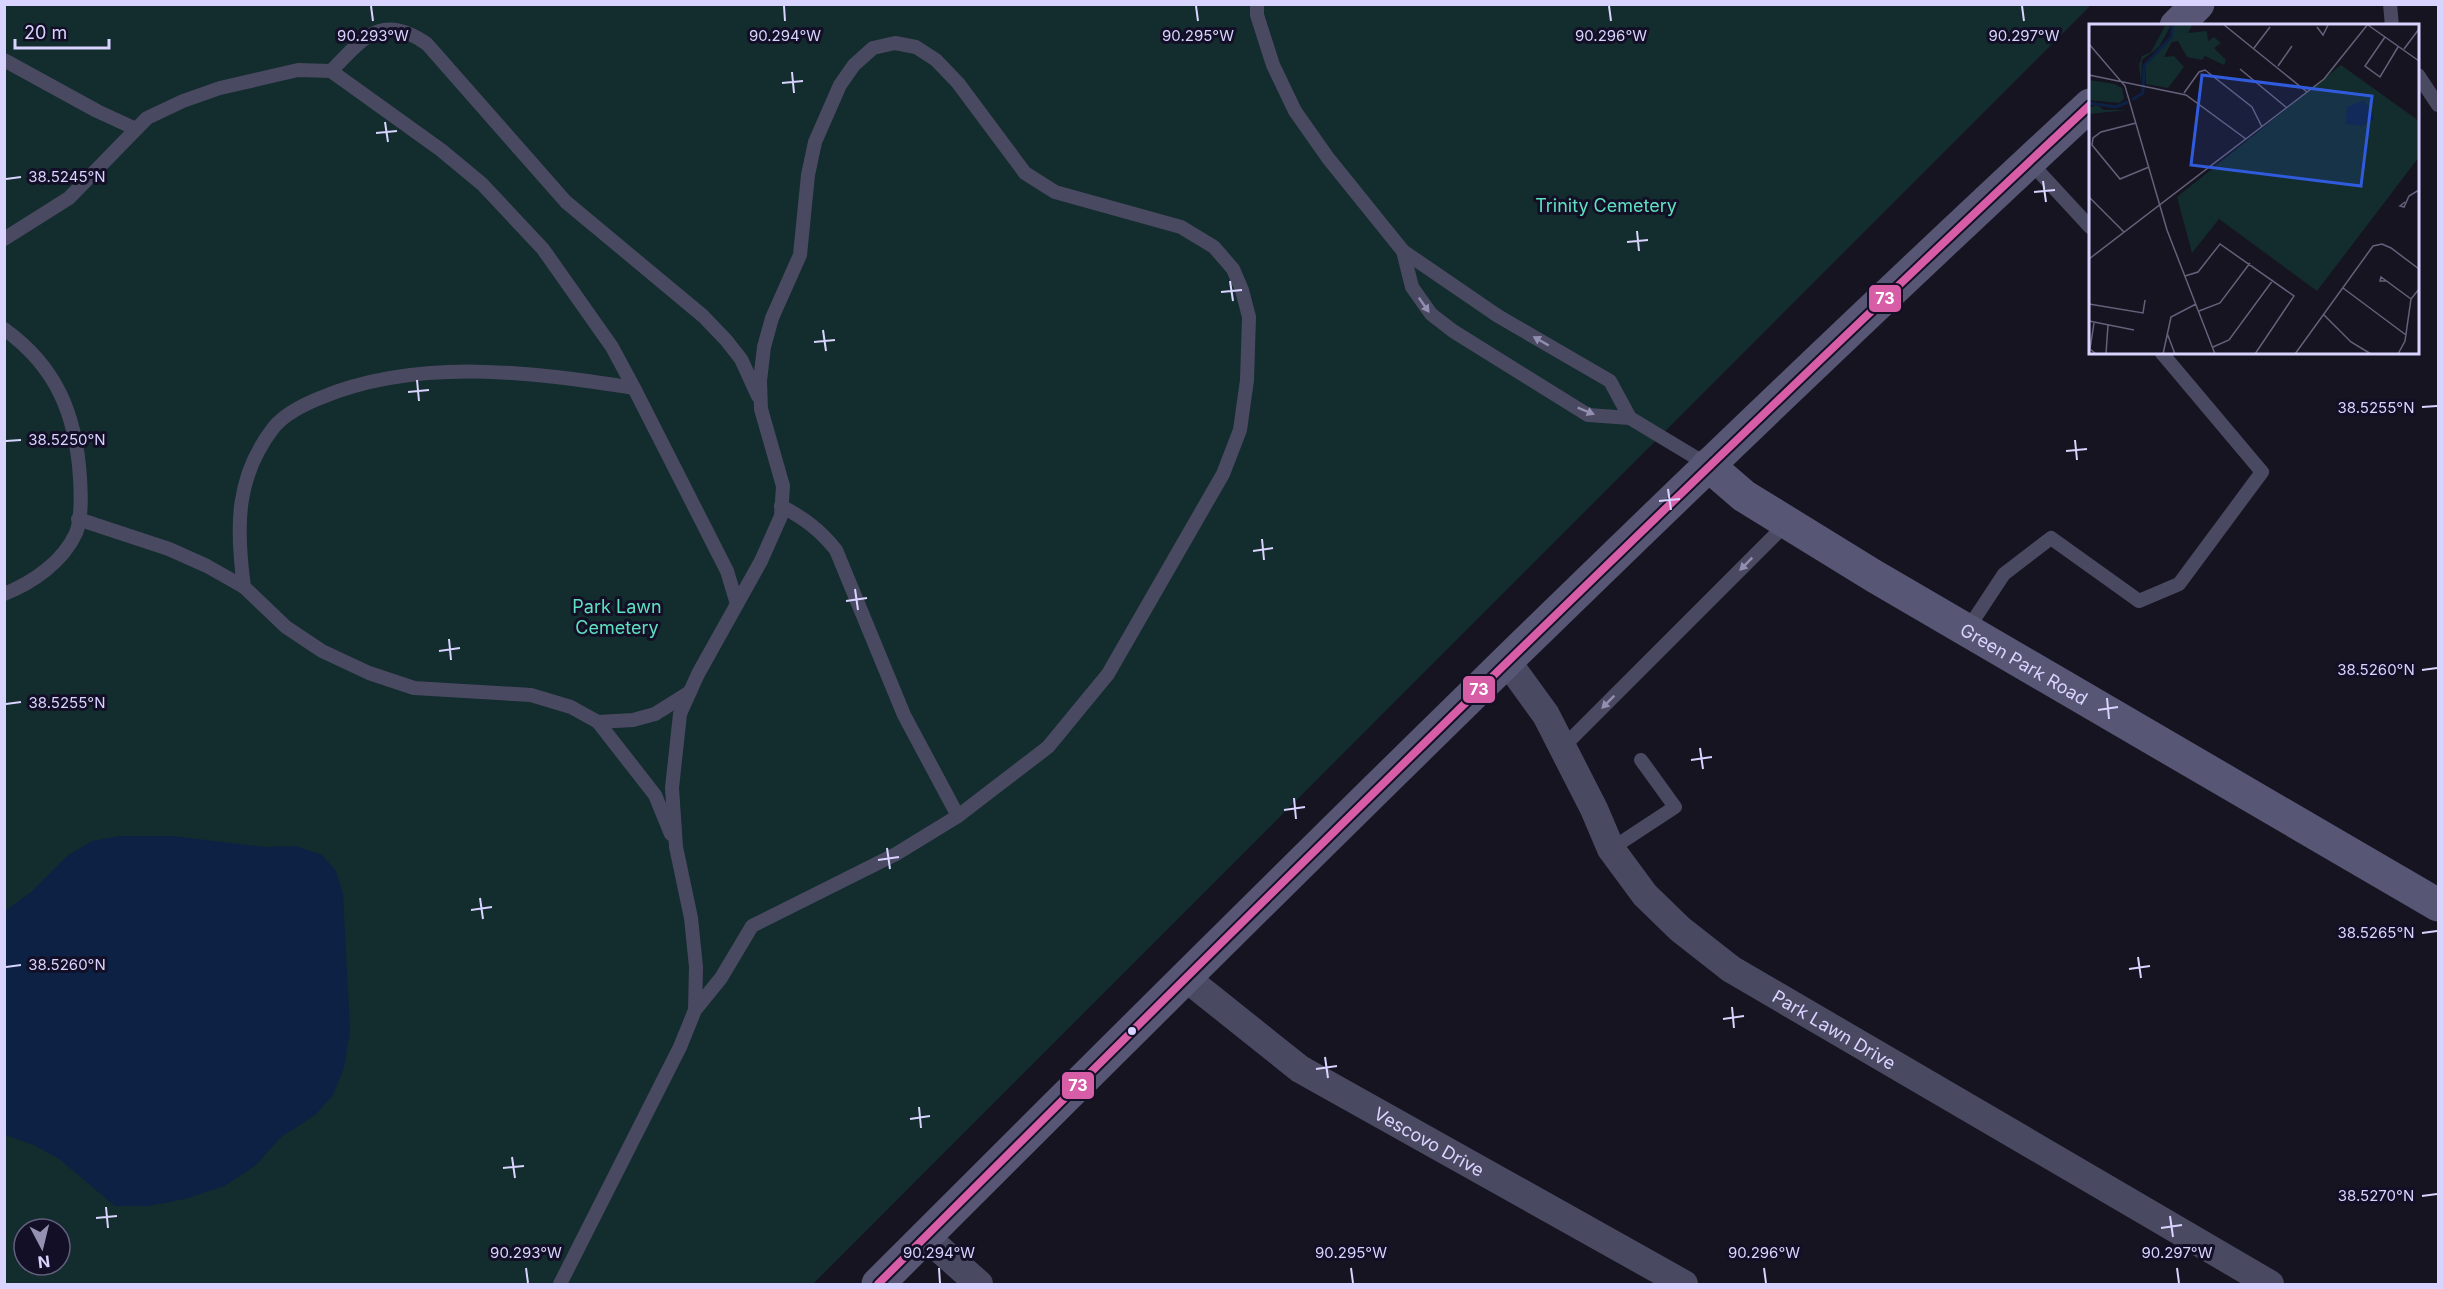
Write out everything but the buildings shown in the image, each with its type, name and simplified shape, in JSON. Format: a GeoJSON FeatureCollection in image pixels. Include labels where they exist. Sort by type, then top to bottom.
{"type":"FeatureCollection","features":[{"type":"Feature","properties":{"kind":"main road"},"geometry":{"type":"LineString","coordinates":[[2178,24],[2198,4]]}},
{"type":"Feature","properties":{"kind":"main road"},"geometry":{"type":"LineString","coordinates":[[878,1284],[1708,465],[2089,107]]}},
{"type":"Feature","properties":{"kind":"main road","name":"Green Park Road"},"geometry":{"type":"LineString","coordinates":[[1708,465],[1744,496],[1787,523],[2439,905]]}},
{"type":"Feature","properties":{"kind":"street","name":"Park Lawn Drive"},"geometry":{"type":"LineString","coordinates":[[1507,661],[1546,715],[1611,849],[1645,895],[1680,929],[1731,969],[2270,1284]]}},
{"type":"Feature","properties":{"kind":"street","name":"Vescovo Drive"},"geometry":{"type":"LineString","coordinates":[[1186,978],[1300,1069],[1684,1284]]}},
{"type":"Feature","properties":{"kind":"street"},"geometry":{"type":"LineString","coordinates":[[926,1237],[980,1284]]}},
{"type":"Feature","properties":{"kind":"lane"},"geometry":{"type":"LineString","coordinates":[[1257,4],[1257,15],[1273,65],[1295,111],[1328,158],[1403,251],[1498,316],[1610,381],[1630,418]]}},
{"type":"Feature","properties":{"kind":"lane"},"geometry":{"type":"LineString","coordinates":[[2390,4],[2392,24]]}},
{"type":"Feature","properties":{"kind":"lane"},"geometry":{"type":"LineString","coordinates":[[331,70],[360,40],[377,31],[393,28],[409,32],[427,44],[566,202],[703,316],[726,340],[741,359],[760,400],[783,486],[781,516],[761,561],[690,692],[680,714],[675,748],[672,788],[676,847],[691,918],[696,967],[695,1010]]}},
{"type":"Feature","properties":{"kind":"lane"},"geometry":{"type":"LineString","coordinates":[[560,1284],[680,1047],[695,1010],[721,978],[739,944],[753,926],[896,854],[958,816],[1048,747],[1108,674],[1223,474],[1240,430],[1247,381],[1249,317],[1242,290],[1233,269],[1214,247],[1180,227],[1055,192],[1025,173],[958,83],[936,60],[916,47],[896,43],[873,48],[854,65],[840,85],[815,142],[808,175],[800,255],[772,318],[764,347],[760,400]]}},
{"type":"Feature","properties":{"kind":"lane"},"geometry":{"type":"LineString","coordinates":[[4,60],[97,111],[136,129]]}},
{"type":"Feature","properties":{"kind":"lane"},"geometry":{"type":"LineString","coordinates":[[4,239],[69,198],[147,118],[183,101],[220,88],[298,70],[331,70],[441,150],[482,184],[543,249],[612,347],[727,571],[737,604]]}},
{"type":"Feature","properties":{"kind":"lane"},"geometry":{"type":"LineString","coordinates":[[2419,76],[2439,105]]}},
{"type":"Feature","properties":{"kind":"lane"},"geometry":{"type":"LineString","coordinates":[[2029,162],[2089,225]]}},
{"type":"Feature","properties":{"kind":"lane"},"geometry":{"type":"LineString","coordinates":[[1403,251],[1412,287],[1431,314],[1453,332],[1588,415],[1630,418],[1708,465]]}},
{"type":"Feature","properties":{"kind":"lane"},"geometry":{"type":"LineString","coordinates":[[4,329],[18,339],[58,386],[69,412],[78,458],[81,495],[76,532],[62,555],[26,586],[4,594]]}},
{"type":"Feature","properties":{"kind":"lane"},"geometry":{"type":"LineString","coordinates":[[1967,630],[2004,574],[2051,538],[2139,601],[2179,584],[2262,472],[2163,354]]}},
{"type":"Feature","properties":{"kind":"lane"},"geometry":{"type":"LineString","coordinates":[[244,587],[238,517],[246,479],[260,449],[276,425],[305,404],[344,388],[405,376],[476,372],[566,377],[634,388]]}},
{"type":"Feature","properties":{"kind":"lane"},"geometry":{"type":"LineString","coordinates":[[781,506],[805,518],[821,531],[836,550],[904,715],[958,816]]}},
{"type":"Feature","properties":{"kind":"lane"},"geometry":{"type":"LineString","coordinates":[[78,519],[169,549],[244,587],[286,627],[322,651],[369,673],[414,688],[531,695],[571,707],[598,722],[656,795],[676,847]]}},
{"type":"Feature","properties":{"kind":"lane"},"geometry":{"type":"LineString","coordinates":[[1563,747],[1787,523]]}},
{"type":"Feature","properties":{"kind":"lane"},"geometry":{"type":"LineString","coordinates":[[598,722],[633,720],[655,714],[690,692]]}},
{"type":"Feature","properties":{"kind":"lane"},"geometry":{"type":"LineString","coordinates":[[1611,849],[1675,807],[1641,760]]}},
{"type":"Feature","properties":{"kind":"green space","name":"Park Lawn Cemetery"},"geometry":{"type":"Polygon","coordinates":[[[5,5],[2091,5],[813,1284],[5,1284],[5,5]]]}},
{"type":"Feature","properties":{"kind":"water"},"geometry":{"type":"Polygon","coordinates":[[[120,836],[172,836],[264,847],[296,846],[322,855],[336,871],[343,894],[350,1031],[344,1068],[333,1095],[315,1115],[281,1137],[255,1166],[224,1186],[185,1199],[148,1206],[115,1206],[59,1159],[34,1145],[5,1135],[5,911],[31,892],[67,856],[92,841],[120,836]]]}},
{"type":"Feature","properties":{"kind":"transit line","name":"73"},"geometry":{"type":"LineString","coordinates":[[878,1284],[1631,542],[2089,106]]}},
{"type":"Feature","properties":{"kind":"park label","name":"Trinity Cemetery"},"geometry":{"type":"Point","coordinates":[1606,205]}}]}
